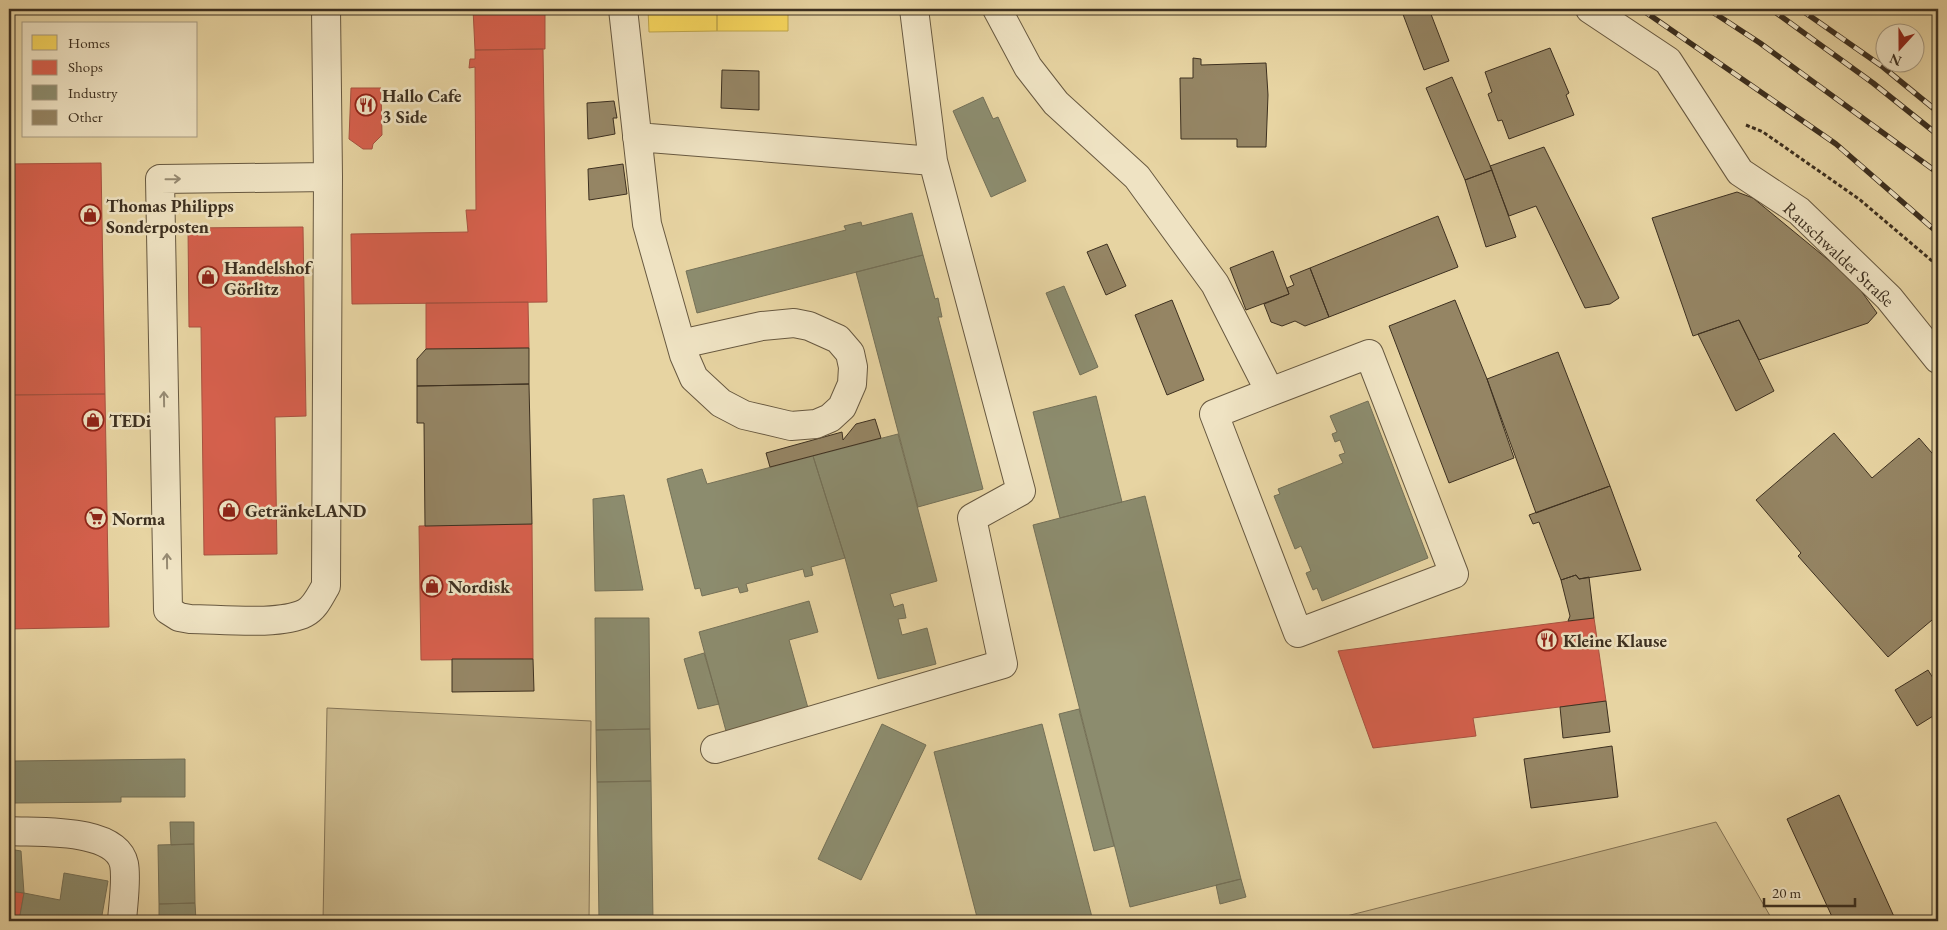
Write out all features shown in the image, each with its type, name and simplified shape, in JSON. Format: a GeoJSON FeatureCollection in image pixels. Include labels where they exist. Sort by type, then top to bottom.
{"type":"FeatureCollection","features":[{"type":"Feature","properties":{"kind":"street"},"geometry":{"type":"LineString","coordinates":[[326,9],[328,177],[326,586],[317,603],[305,613],[277,620],[190,619],[179,617],[168,610],[160,179],[328,177]]}},
{"type":"Feature","properties":{"kind":"street"},"geometry":{"type":"LineString","coordinates":[[624,9],[648,224],[681,344],[694,378],[721,403],[744,415],[791,426],[816,424],[830,418],[842,407],[852,384],[853,367],[850,354],[838,339],[809,326],[794,323],[762,326],[681,344]]}},
{"type":"Feature","properties":{"kind":"street"},"geometry":{"type":"LineString","coordinates":[[715,749],[1003,664],[972,518],[1021,491],[933,161],[914,9]]}},
{"type":"Feature","properties":{"kind":"street"},"geometry":{"type":"LineString","coordinates":[[997,9],[1028,66],[1056,103],[1138,178],[1215,284],[1270,392]]}},
{"type":"Feature","properties":{"kind":"street","name":"Rauschwalder Straße"},"geometry":{"type":"LineString","coordinates":[[1590,9],[1668,61],[1740,172],[1799,211],[1889,298],[1938,358]]}},
{"type":"Feature","properties":{"kind":"street"},"geometry":{"type":"LineString","coordinates":[[637,137],[933,161]]}},
{"type":"Feature","properties":{"kind":"street"},"geometry":{"type":"LineString","coordinates":[[1369,354],[1454,574],[1298,633],[1214,414],[1270,392],[1369,354]]}},
{"type":"Feature","properties":{"kind":"street"},"geometry":{"type":"LineString","coordinates":[[9,831],[84,835],[104,842],[116,850],[124,863],[122,921]]}},
{"type":"Feature","properties":{"kind":"path"},"geometry":{"type":"LineString","coordinates":[[1737,121],[1763,132],[1859,199],[1938,266]]}},
{"type":"Feature","properties":{"kind":"shaded area"},"geometry":{"type":"Polygon","coordinates":[[[327,708],[591,721],[589,921],[323,921],[327,708]]]}},
{"type":"Feature","properties":{"kind":"shaded area"},"geometry":{"type":"Polygon","coordinates":[[[1716,822],[1773,921],[1327,921],[1716,822]]]}},
{"type":"Feature","properties":{"kind":"building: Homes"},"geometry":{"type":"Polygon","coordinates":[[[648,9],[717,9],[717,31],[649,32],[648,9]]]}},
{"type":"Feature","properties":{"kind":"building: Homes"},"geometry":{"type":"Polygon","coordinates":[[[717,9],[788,9],[788,31],[717,31],[717,9]]]}},
{"type":"Feature","properties":{"kind":"building: Shops"},"geometry":{"type":"Polygon","coordinates":[[[473,9],[545,9],[545,49],[475,50],[473,9]]]}},
{"type":"Feature","properties":{"kind":"building: Shops"},"geometry":{"type":"Polygon","coordinates":[[[543,49],[547,302],[352,304],[351,234],[468,232],[466,210],[476,210],[475,67],[469,68],[470,59],[475,59],[475,50],[543,49]]]}},
{"type":"Feature","properties":{"kind":"building: Shops","name":"Hallo Cafe 3 Side"},"geometry":{"type":"Polygon","coordinates":[[[351,88],[381,88],[382,135],[373,144],[372,149],[363,149],[349,139],[351,88]]]}},
{"type":"Feature","properties":{"kind":"building: Shops"},"geometry":{"type":"Polygon","coordinates":[[[101,163],[105,394],[9,395],[9,164],[101,163]]]}},
{"type":"Feature","properties":{"kind":"building: Shops"},"geometry":{"type":"Polygon","coordinates":[[[303,227],[306,416],[275,417],[277,554],[204,555],[201,327],[189,327],[188,228],[303,227]]]}},
{"type":"Feature","properties":{"kind":"building: Shops"},"geometry":{"type":"Polygon","coordinates":[[[528,302],[529,348],[426,349],[426,303],[528,302]]]}},
{"type":"Feature","properties":{"kind":"building: Shops"},"geometry":{"type":"Polygon","coordinates":[[[105,394],[109,627],[9,629],[9,395],[105,394]]]}},
{"type":"Feature","properties":{"kind":"building: Shops"},"geometry":{"type":"Polygon","coordinates":[[[532,524],[533,659],[421,660],[419,526],[532,524]]]}},
{"type":"Feature","properties":{"kind":"building: Shops"},"geometry":{"type":"Polygon","coordinates":[[[1594,618],[1606,701],[1473,718],[1476,736],[1373,748],[1338,651],[1594,618]]]}},
{"type":"Feature","properties":{"kind":"building: Shops"},"geometry":{"type":"Polygon","coordinates":[[[9,891],[24,893],[19,921],[9,921],[9,891]]]}},
{"type":"Feature","properties":{"kind":"building: Industry"},"geometry":{"type":"Polygon","coordinates":[[[983,97],[993,119],[998,117],[1026,181],[991,197],[953,111],[983,97]]]}},
{"type":"Feature","properties":{"kind":"building: Industry"},"geometry":{"type":"Polygon","coordinates":[[[912,213],[923,255],[697,313],[686,271],[846,230],[844,226],[861,222],[862,226],[912,213]]]}},
{"type":"Feature","properties":{"kind":"building: Industry"},"geometry":{"type":"Polygon","coordinates":[[[923,255],[935,299],[938,298],[942,317],[938,317],[983,489],[918,507],[856,272],[923,255]]]}},
{"type":"Feature","properties":{"kind":"building: Industry"},"geometry":{"type":"Polygon","coordinates":[[[1064,286],[1098,367],[1080,375],[1046,293],[1064,286]]]}},
{"type":"Feature","properties":{"kind":"building: Industry"},"geometry":{"type":"Polygon","coordinates":[[[1096,396],[1122,502],[1060,518],[1033,412],[1096,396]]]}},
{"type":"Feature","properties":{"kind":"building: Industry"},"geometry":{"type":"Polygon","coordinates":[[[1368,401],[1428,558],[1322,601],[1317,588],[1313,590],[1306,573],[1311,571],[1301,546],[1295,549],[1274,496],[1280,494],[1278,489],[1343,463],[1339,455],[1345,453],[1340,440],[1335,442],[1332,434],[1337,432],[1330,416],[1368,401]]]}},
{"type":"Feature","properties":{"kind":"building: Industry"},"geometry":{"type":"Polygon","coordinates":[[[898,434],[937,581],[890,594],[894,607],[903,604],[906,618],[898,619],[902,635],[927,628],[936,664],[878,679],[845,558],[813,456],[898,434]]]}},
{"type":"Feature","properties":{"kind":"building: Industry"},"geometry":{"type":"Polygon","coordinates":[[[813,456],[845,558],[811,567],[813,575],[805,577],[803,569],[746,584],[748,591],[740,593],[738,587],[702,596],[700,588],[695,589],[667,479],[702,469],[707,484],[813,456]]]}},
{"type":"Feature","properties":{"kind":"building: Industry"},"geometry":{"type":"Polygon","coordinates":[[[624,495],[643,590],[595,591],[593,499],[624,495]]]}},
{"type":"Feature","properties":{"kind":"building: Industry"},"geometry":{"type":"Polygon","coordinates":[[[1145,496],[1241,879],[1130,907],[1033,525],[1145,496]]]}},
{"type":"Feature","properties":{"kind":"building: Industry"},"geometry":{"type":"Polygon","coordinates":[[[809,601],[818,632],[789,640],[808,708],[726,731],[699,632],[809,601]]]}},
{"type":"Feature","properties":{"kind":"building: Industry"},"geometry":{"type":"Polygon","coordinates":[[[595,618],[649,618],[650,729],[596,730],[595,618]]]}},
{"type":"Feature","properties":{"kind":"building: Industry"},"geometry":{"type":"Polygon","coordinates":[[[704,653],[719,704],[698,709],[684,659],[704,653]]]}},
{"type":"Feature","properties":{"kind":"building: Industry"},"geometry":{"type":"Polygon","coordinates":[[[1079,709],[1114,846],[1094,851],[1059,714],[1079,709]]]}},
{"type":"Feature","properties":{"kind":"building: Industry"},"geometry":{"type":"Polygon","coordinates":[[[882,724],[926,745],[861,880],[818,859],[882,724]]]}},
{"type":"Feature","properties":{"kind":"building: Industry"},"geometry":{"type":"Polygon","coordinates":[[[1042,724],[1093,921],[978,921],[934,752],[1042,724]]]}},
{"type":"Feature","properties":{"kind":"building: Industry"},"geometry":{"type":"Polygon","coordinates":[[[650,729],[651,781],[597,782],[596,730],[650,729]]]}},
{"type":"Feature","properties":{"kind":"building: Industry"},"geometry":{"type":"Polygon","coordinates":[[[185,759],[185,797],[121,797],[121,802],[14,803],[14,761],[185,759]]]}},
{"type":"Feature","properties":{"kind":"building: Industry"},"geometry":{"type":"Polygon","coordinates":[[[651,781],[653,921],[599,921],[597,782],[651,781]]]}},
{"type":"Feature","properties":{"kind":"building: Industry"},"geometry":{"type":"Polygon","coordinates":[[[170,822],[194,822],[194,844],[171,845],[170,822]]]}},
{"type":"Feature","properties":{"kind":"building: Industry"},"geometry":{"type":"Polygon","coordinates":[[[194,844],[195,903],[159,904],[158,845],[194,844]]]}},
{"type":"Feature","properties":{"kind":"building: Industry"},"geometry":{"type":"Polygon","coordinates":[[[9,849],[21,851],[24,893],[9,891],[9,849]]]}},
{"type":"Feature","properties":{"kind":"building: Industry"},"geometry":{"type":"Polygon","coordinates":[[[64,873],[108,881],[101,921],[19,921],[24,893],[60,900],[64,873]]]}},
{"type":"Feature","properties":{"kind":"building: Industry"},"geometry":{"type":"Polygon","coordinates":[[[1241,879],[1246,897],[1220,904],[1216,885],[1241,879]]]}},
{"type":"Feature","properties":{"kind":"building: Industry"},"geometry":{"type":"Polygon","coordinates":[[[195,903],[196,921],[150,921],[150,916],[159,916],[159,904],[195,903]]]}},
{"type":"Feature","properties":{"kind":"building: Other"},"geometry":{"type":"Polygon","coordinates":[[[1401,9],[1429,9],[1449,61],[1424,70],[1401,9]]]}},
{"type":"Feature","properties":{"kind":"building: Other"},"geometry":{"type":"Polygon","coordinates":[[[1550,48],[1569,93],[1566,95],[1574,115],[1509,139],[1502,120],[1498,121],[1488,94],[1492,92],[1485,72],[1550,48]]]}},
{"type":"Feature","properties":{"kind":"building: Other"},"geometry":{"type":"Polygon","coordinates":[[[1193,58],[1201,59],[1201,65],[1266,63],[1268,95],[1266,147],[1237,147],[1237,139],[1181,139],[1180,78],[1193,78],[1193,58]]]}},
{"type":"Feature","properties":{"kind":"building: Other"},"geometry":{"type":"Polygon","coordinates":[[[722,70],[759,71],[759,110],[721,108],[722,70]]]}},
{"type":"Feature","properties":{"kind":"building: Other"},"geometry":{"type":"Polygon","coordinates":[[[1452,77],[1492,170],[1465,180],[1426,88],[1452,77]]]}},
{"type":"Feature","properties":{"kind":"building: Other"},"geometry":{"type":"Polygon","coordinates":[[[614,101],[617,118],[613,118],[615,134],[588,139],[587,103],[614,101]]]}},
{"type":"Feature","properties":{"kind":"building: Other"},"geometry":{"type":"Polygon","coordinates":[[[1544,147],[1619,298],[1610,304],[1585,308],[1536,206],[1509,216],[1490,166],[1544,147]]]}},
{"type":"Feature","properties":{"kind":"building: Other"},"geometry":{"type":"Polygon","coordinates":[[[623,164],[627,194],[589,200],[588,169],[623,164]]]}},
{"type":"Feature","properties":{"kind":"building: Other"},"geometry":{"type":"Polygon","coordinates":[[[1492,170],[1516,237],[1486,247],[1465,180],[1492,170]]]}},
{"type":"Feature","properties":{"kind":"building: Other"},"geometry":{"type":"Polygon","coordinates":[[[1737,192],[1753,198],[1854,281],[1877,313],[1868,323],[1759,360],[1739,320],[1693,336],[1652,218],[1737,192]]]}},
{"type":"Feature","properties":{"kind":"building: Other"},"geometry":{"type":"Polygon","coordinates":[[[1438,216],[1458,267],[1329,317],[1310,268],[1438,216]]]}},
{"type":"Feature","properties":{"kind":"building: Other"},"geometry":{"type":"Polygon","coordinates":[[[1107,244],[1126,286],[1106,295],[1087,252],[1107,244]]]}},
{"type":"Feature","properties":{"kind":"building: Other"},"geometry":{"type":"Polygon","coordinates":[[[1273,251],[1289,294],[1246,310],[1230,268],[1273,251]]]}},
{"type":"Feature","properties":{"kind":"building: Other"},"geometry":{"type":"Polygon","coordinates":[[[1310,268],[1329,317],[1305,326],[1295,321],[1282,326],[1271,322],[1264,304],[1289,294],[1287,288],[1294,285],[1290,276],[1310,268]]]}},
{"type":"Feature","properties":{"kind":"building: Other"},"geometry":{"type":"Polygon","coordinates":[[[1172,300],[1204,380],[1167,395],[1135,315],[1172,300]]]}},
{"type":"Feature","properties":{"kind":"building: Other"},"geometry":{"type":"Polygon","coordinates":[[[1455,300],[1487,379],[1514,458],[1449,483],[1389,326],[1455,300]]]}},
{"type":"Feature","properties":{"kind":"building: Other"},"geometry":{"type":"Polygon","coordinates":[[[1739,320],[1774,391],[1736,411],[1698,334],[1739,320]]]}},
{"type":"Feature","properties":{"kind":"building: Other"},"geometry":{"type":"Polygon","coordinates":[[[529,348],[529,384],[417,386],[417,359],[426,349],[529,348]]]}},
{"type":"Feature","properties":{"kind":"building: Other"},"geometry":{"type":"Polygon","coordinates":[[[1558,352],[1610,486],[1536,513],[1487,379],[1558,352]]]}},
{"type":"Feature","properties":{"kind":"building: Other"},"geometry":{"type":"Polygon","coordinates":[[[529,384],[532,524],[425,526],[424,423],[417,423],[417,386],[529,384]]]}},
{"type":"Feature","properties":{"kind":"building: Other"},"geometry":{"type":"Polygon","coordinates":[[[875,419],[881,438],[770,467],[766,453],[842,432],[843,440],[856,424],[875,419]]]}},
{"type":"Feature","properties":{"kind":"building: Other"},"geometry":{"type":"Polygon","coordinates":[[[1834,433],[1872,478],[1919,438],[1938,460],[1938,615],[1888,657],[1798,556],[1801,553],[1756,500],[1834,433]]]}},
{"type":"Feature","properties":{"kind":"building: Other"},"geometry":{"type":"Polygon","coordinates":[[[1610,486],[1641,570],[1579,579],[1576,575],[1561,580],[1539,522],[1533,524],[1529,515],[1610,486]]]}},
{"type":"Feature","properties":{"kind":"building: Other"},"geometry":{"type":"Polygon","coordinates":[[[1576,575],[1579,579],[1589,577],[1594,618],[1568,621],[1570,616],[1561,580],[1576,575]]]}},
{"type":"Feature","properties":{"kind":"building: Other"},"geometry":{"type":"Polygon","coordinates":[[[452,659],[533,659],[534,691],[452,692],[452,659]]]}},
{"type":"Feature","properties":{"kind":"building: Other"},"geometry":{"type":"Polygon","coordinates":[[[1928,670],[1938,686],[1938,713],[1917,726],[1895,690],[1928,670]]]}},
{"type":"Feature","properties":{"kind":"building: Other"},"geometry":{"type":"Polygon","coordinates":[[[1606,701],[1610,732],[1563,738],[1560,707],[1606,701]]]}},
{"type":"Feature","properties":{"kind":"building: Other"},"geometry":{"type":"Polygon","coordinates":[[[1612,746],[1618,797],[1531,808],[1524,759],[1612,746]]]}},
{"type":"Feature","properties":{"kind":"building: Other"},"geometry":{"type":"Polygon","coordinates":[[[1839,795],[1896,921],[1834,921],[1787,819],[1839,795]]]}},
{"type":"Feature","properties":{"kind":"railway"},"geometry":{"type":"LineString","coordinates":[[1641,9],[1836,144],[1938,233]]}},
{"type":"Feature","properties":{"kind":"railway"},"geometry":{"type":"LineString","coordinates":[[1708,9],[1760,43],[1938,173]]}},
{"type":"Feature","properties":{"kind":"railway"},"geometry":{"type":"LineString","coordinates":[[1771,9],[1873,83],[1938,135]]}},
{"type":"Feature","properties":{"kind":"railway"},"geometry":{"type":"LineString","coordinates":[[1800,9],[1883,67],[1938,112]]}},
{"type":"Feature","properties":{"kind":"place","name":"Hallo Cafe 3 Side"},"geometry":{"type":"Point","coordinates":[366,105]}},
{"type":"Feature","properties":{"kind":"place","name":"Thomas Philipps Sonderposten"},"geometry":{"type":"Point","coordinates":[90,215]}},
{"type":"Feature","properties":{"kind":"place","name":"Handelshof Görlitz"},"geometry":{"type":"Point","coordinates":[208,277]}},
{"type":"Feature","properties":{"kind":"place","name":"TEDi"},"geometry":{"type":"Point","coordinates":[93,420]}},
{"type":"Feature","properties":{"kind":"place","name":"GetränkeLAND"},"geometry":{"type":"Point","coordinates":[229,510]}},
{"type":"Feature","properties":{"kind":"place","name":"Norma"},"geometry":{"type":"Point","coordinates":[96,518]}},
{"type":"Feature","properties":{"kind":"place","name":"Nordisk"},"geometry":{"type":"Point","coordinates":[432,586]}},
{"type":"Feature","properties":{"kind":"place","name":"Kleine Klause"},"geometry":{"type":"Point","coordinates":[1547,640]}}]}
